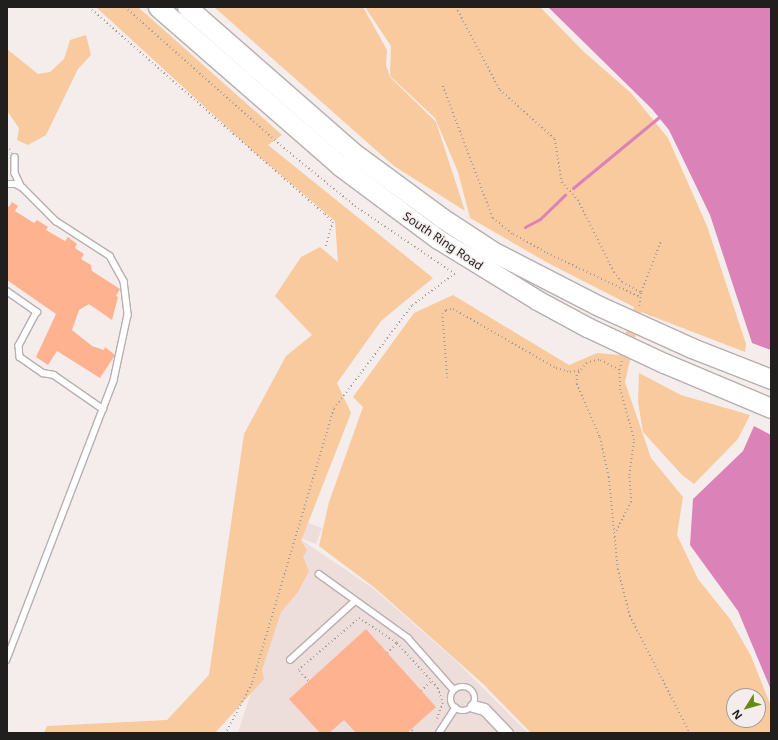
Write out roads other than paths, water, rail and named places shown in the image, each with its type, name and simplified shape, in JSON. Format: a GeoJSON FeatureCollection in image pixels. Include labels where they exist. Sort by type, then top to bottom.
{"type":"FeatureCollection","features":[{"type":"Feature","properties":{"kind":"highway","name":"South Ring Road"},"geometry":{"type":"LineString","coordinates":[[158,7],[340,166],[438,239],[537,300],[587,327],[664,363],[771,408]]}},
{"type":"Feature","properties":{"kind":"highway","name":"South Ring Road"},"geometry":{"type":"LineString","coordinates":[[187,7],[355,154],[442,218],[494,252],[612,312],[692,348],[771,379]]}},
{"type":"Feature","properties":{"kind":"street"},"geometry":{"type":"LineString","coordinates":[[473,706],[484,709],[507,733]]}},
{"type":"Feature","properties":{"kind":"lane"},"geometry":{"type":"LineString","coordinates":[[15,157],[15,173],[23,188]]}},
{"type":"Feature","properties":{"kind":"lane"},"geometry":{"type":"LineString","coordinates":[[7,184],[16,184],[23,188],[56,221],[110,256],[121,273],[126,290],[127,322],[120,360],[103,409],[7,660]]}},
{"type":"Feature","properties":{"kind":"lane"},"geometry":{"type":"LineString","coordinates":[[7,291],[37,312],[19,346],[20,357],[43,373],[54,375],[103,409]]}},
{"type":"Feature","properties":{"kind":"lane"},"geometry":{"type":"LineString","coordinates":[[319,574],[408,638],[454,690]]}},
{"type":"Feature","properties":{"kind":"lane"},"geometry":{"type":"LineString","coordinates":[[290,660],[356,601]]}},
{"type":"Feature","properties":{"kind":"lane"},"geometry":{"type":"LineString","coordinates":[[465,687],[473,691],[476,698],[473,706],[462,711],[455,708],[451,698],[454,690],[465,687]]}},
{"type":"Feature","properties":{"kind":"lane"},"geometry":{"type":"LineString","coordinates":[[439,733],[455,708]]}},
{"type":"Feature","properties":{"kind":"waterway"},"geometry":{"type":"LineString","coordinates":[[573,188],[659,117]]}},
{"type":"Feature","properties":{"kind":"waterway"},"geometry":{"type":"LineString","coordinates":[[525,227],[540,219],[565,195]]}}]}
